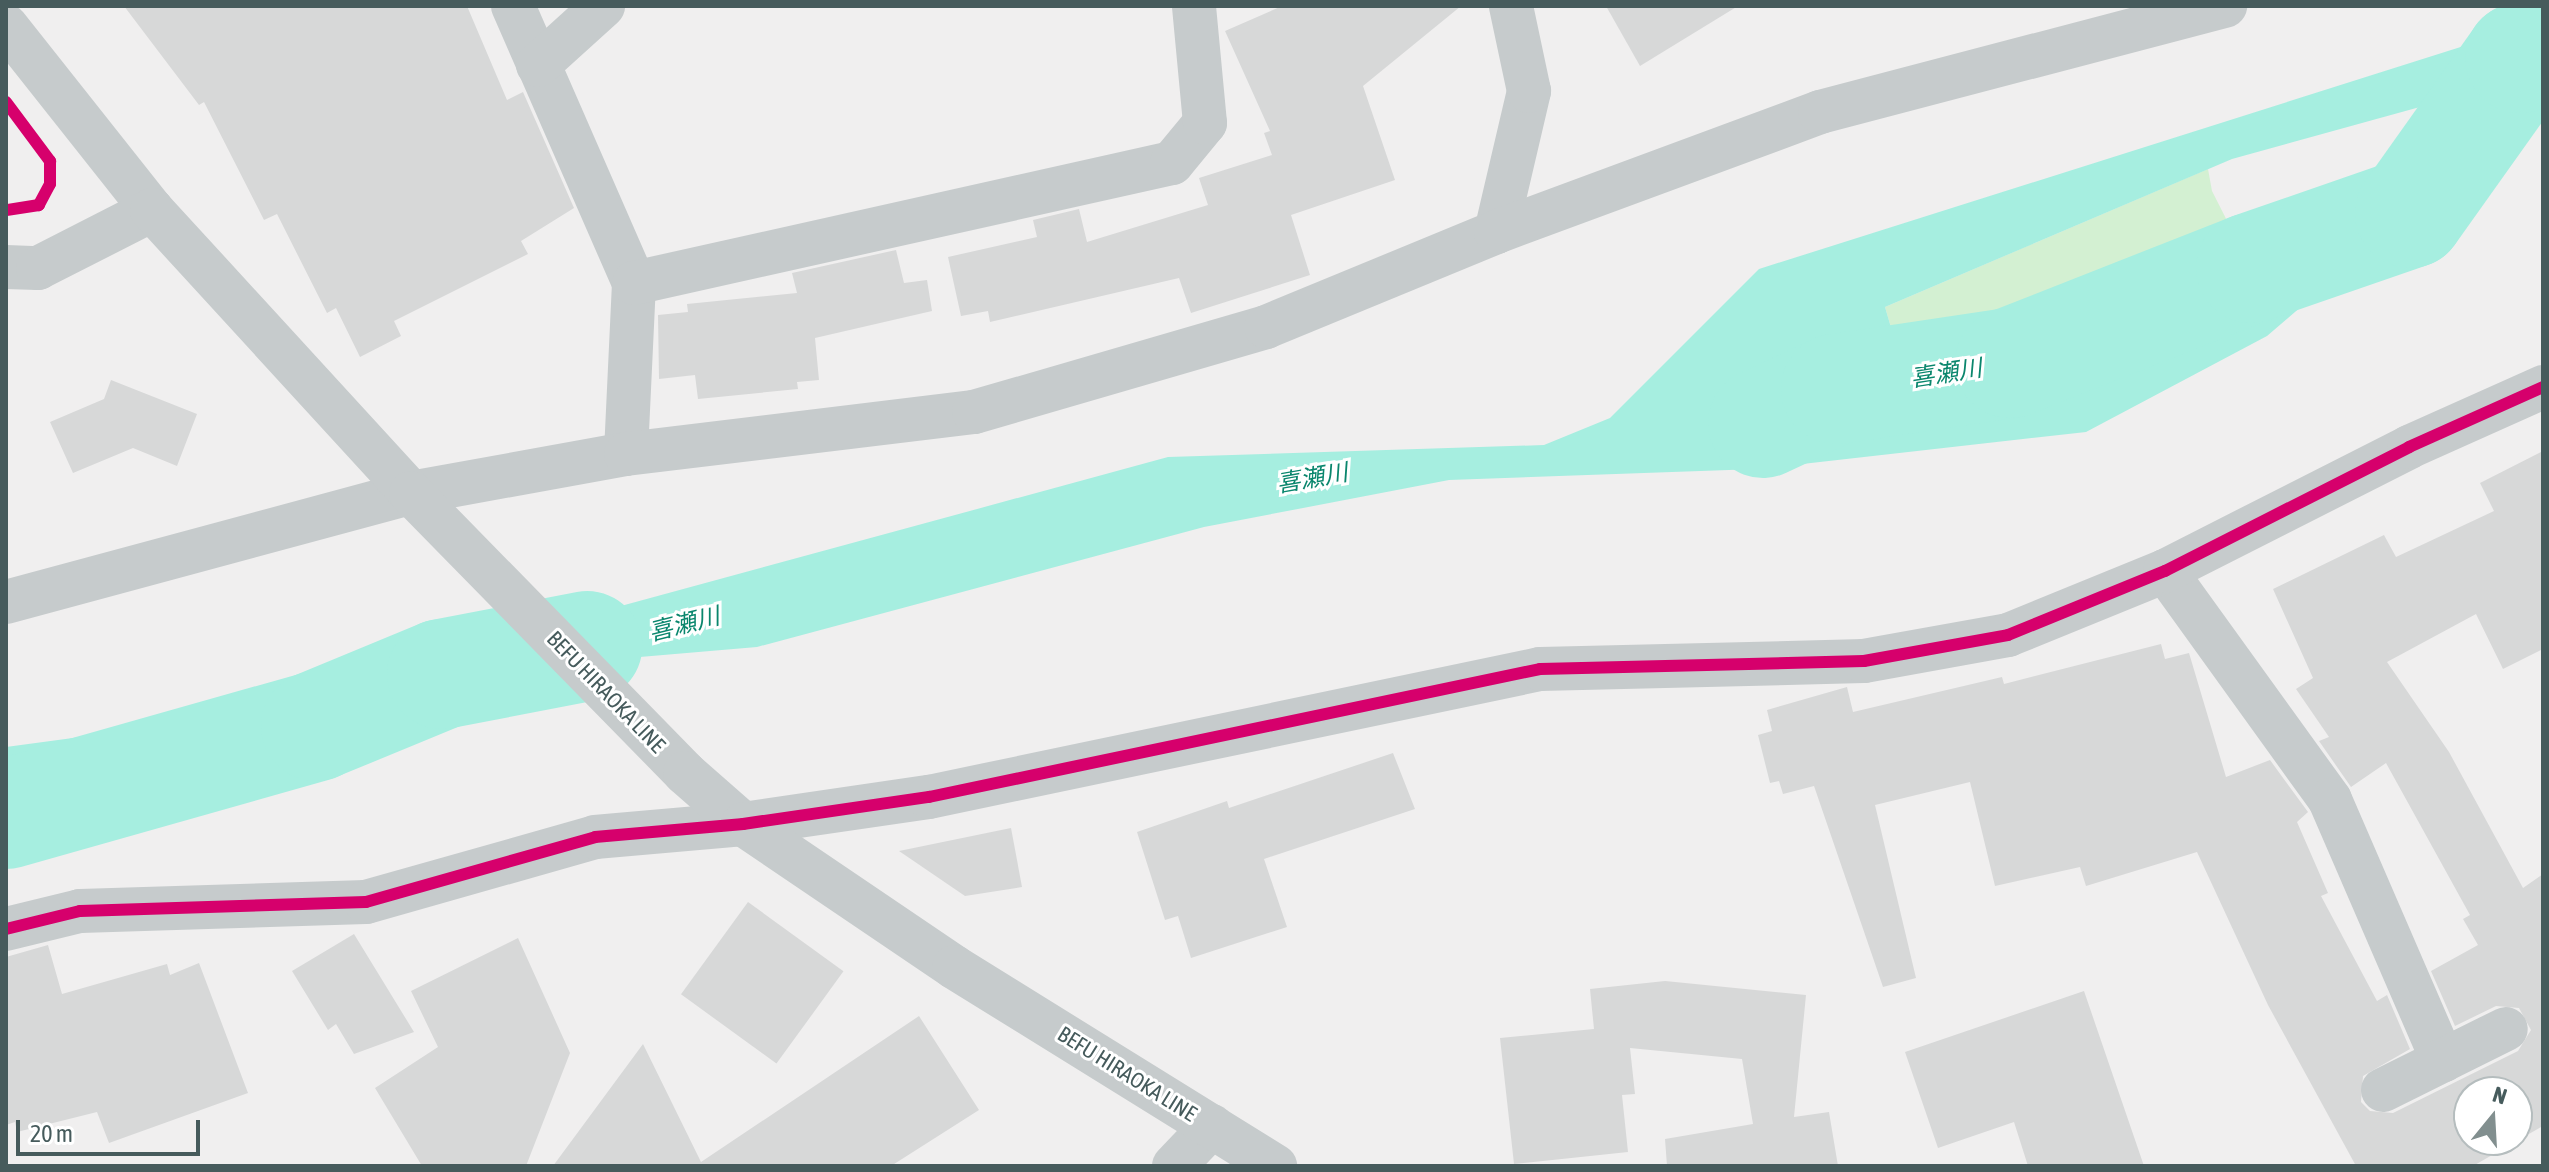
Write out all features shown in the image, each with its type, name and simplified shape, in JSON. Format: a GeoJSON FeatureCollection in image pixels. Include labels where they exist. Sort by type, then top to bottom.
{"type":"FeatureCollection","features":[{"type":"Feature","properties":{"kind":"street"},"geometry":{"type":"LineString","coordinates":[[513,6],[634,283],[626,454]]}},
{"type":"Feature","properties":{"kind":"street"},"geometry":{"type":"LineString","coordinates":[[538,65],[603,6]]}},
{"type":"Feature","properties":{"kind":"street"},"geometry":{"type":"LineString","coordinates":[[634,283],[1172,163],[1205,123],[1194,6]]}},
{"type":"Feature","properties":{"kind":"street"},"geometry":{"type":"LineString","coordinates":[[1496,232],[1529,91],[1511,6]]}},
{"type":"Feature","properties":{"kind":"street"},"geometry":{"type":"LineString","coordinates":[[6,602],[411,493],[626,454],[974,412],[1266,327],[1496,232],[1820,112],[2225,6]]}},
{"type":"Feature","properties":{"kind":"street","name":"BEFU HIRAOKA LINE"},"geometry":{"type":"LineString","coordinates":[[6,26],[152,210],[411,493],[685,773],[743,824],[954,967],[1275,1166]]}},
{"type":"Feature","properties":{"kind":"street"},"geometry":{"type":"LineString","coordinates":[[6,267],[38,268],[152,210]]}},
{"type":"Feature","properties":{"kind":"street"},"geometry":{"type":"LineString","coordinates":[[6,929],[80,911],[366,902],[595,837],[743,824],[929,797],[1540,669],[1864,661],[2008,635],[2165,571],[2409,447],[2543,387]]}},
{"type":"Feature","properties":{"kind":"street"},"geometry":{"type":"LineString","coordinates":[[2165,571],[2330,800],[2443,1061]]}},
{"type":"Feature","properties":{"kind":"street"},"geometry":{"type":"LineString","coordinates":[[2383,1090],[2506,1029]]}},
{"type":"Feature","properties":{"kind":"street"},"geometry":{"type":"LineString","coordinates":[[1174,1166],[1212,1126]]}},
{"type":"Feature","properties":{"kind":"shaded area"},"geometry":{"type":"Polygon","coordinates":[[[2208,169],[2212,191],[2251,268],[2096,367],[1907,382],[1885,307],[2208,169]]]}},
{"type":"Feature","properties":{"kind":"water"},"geometry":{"type":"Polygon","coordinates":[[[2543,21],[2543,73],[2232,159],[1885,307],[1907,382],[2096,367],[2251,268],[2410,213],[2267,336],[2086,432],[1757,469],[1449,480],[1204,527],[757,647],[442,674],[316,726],[6,814],[6,747],[199,721],[1168,457],[1544,445],[1610,418],[1759,269],[2543,21]]]}},
{"type":"Feature","properties":{"kind":"building"},"geometry":{"type":"Polygon","coordinates":[[[124,6],[467,6],[507,100],[523,92],[574,208],[521,241],[528,254],[394,321],[401,336],[360,357],[336,308],[327,313],[277,214],[264,220],[204,102],[199,105],[124,6]]]}},
{"type":"Feature","properties":{"kind":"building"},"geometry":{"type":"Polygon","coordinates":[[[1282,6],[1461,6],[1363,86],[1395,180],[1291,215],[1310,275],[1191,313],[1179,278],[990,322],[988,311],[961,316],[948,257],[1037,237],[1033,220],[1079,209],[1087,242],[1208,205],[1199,178],[1272,155],[1264,133],[1270,131],[1225,31],[1282,6]]]}},
{"type":"Feature","properties":{"kind":"building"},"geometry":{"type":"Polygon","coordinates":[[[1606,6],[1738,6],[1640,66],[1606,6]]]}},
{"type":"Feature","properties":{"kind":"building"},"geometry":{"type":"Polygon","coordinates":[[[896,250],[904,283],[927,280],[932,311],[815,338],[819,380],[797,382],[798,389],[698,399],[695,375],[659,379],[658,315],[688,312],[687,304],[797,293],[792,273],[896,250]]]}},
{"type":"Feature","properties":{"kind":"building"},"geometry":{"type":"Polygon","coordinates":[[[111,380],[197,414],[177,466],[133,448],[73,473],[50,422],[104,399],[111,380]]]}},
{"type":"Feature","properties":{"kind":"building"},"geometry":{"type":"Polygon","coordinates":[[[2543,451],[2543,649],[2503,669],[2476,614],[2387,662],[2449,752],[2523,888],[2543,874],[2543,1126],[2533,1132],[2533,1076],[2468,1076],[2518,1051],[2531,1030],[2519,1008],[2496,1006],[2455,1026],[2431,971],[2478,945],[2463,919],[2470,915],[2386,763],[2351,787],[2319,741],[2329,737],[2296,689],[2313,678],[2273,589],[2384,535],[2396,557],[2494,511],[2480,483],[2543,451]]]}},
{"type":"Feature","properties":{"kind":"building"},"geometry":{"type":"Polygon","coordinates":[[[2161,644],[2165,659],[2189,653],[2226,777],[2270,760],[2308,812],[2297,822],[2328,893],[2321,896],[2377,1001],[2387,995],[2410,1049],[2363,1076],[2361,1102],[2370,1111],[2393,1113],[2453,1083],[2453,1156],[2490,1156],[2473,1166],[2356,1166],[2268,1005],[2197,852],[2086,886],[2080,867],[1995,886],[1970,782],[1875,805],[1916,978],[1883,987],[1814,786],[1783,794],[1779,781],[1770,783],[1758,735],[1772,731],[1767,710],[1847,687],[1853,712],[2002,677],[2004,684],[2161,644]]]}},
{"type":"Feature","properties":{"kind":"building"},"geometry":{"type":"Polygon","coordinates":[[[1393,753],[1415,809],[1264,859],[1287,927],[1191,958],[1178,916],[1165,920],[1137,832],[1227,801],[1229,808],[1393,753]]]}},
{"type":"Feature","properties":{"kind":"building"},"geometry":{"type":"Polygon","coordinates":[[[1011,828],[1022,887],[965,896],[899,851],[1011,828]]]}},
{"type":"Feature","properties":{"kind":"building"},"geometry":{"type":"Polygon","coordinates":[[[748,902],[843,971],[776,1064],[681,994],[748,902]]]}},
{"type":"Feature","properties":{"kind":"building"},"geometry":{"type":"Polygon","coordinates":[[[354,934],[414,1032],[354,1054],[336,1024],[328,1030],[292,971],[354,934]]]}},
{"type":"Feature","properties":{"kind":"building"},"geometry":{"type":"Polygon","coordinates":[[[518,938],[570,1053],[526,1166],[422,1166],[375,1088],[438,1047],[411,991],[518,938]]]}},
{"type":"Feature","properties":{"kind":"building"},"geometry":{"type":"Polygon","coordinates":[[[48,945],[62,994],[167,964],[170,975],[199,963],[248,1093],[109,1143],[97,1112],[17,1132],[15,1122],[6,1125],[6,957],[48,945]]]}},
{"type":"Feature","properties":{"kind":"building"},"geometry":{"type":"Polygon","coordinates":[[[1665,981],[1806,995],[1794,1117],[1829,1112],[1838,1166],[1667,1166],[1665,1139],[1753,1124],[1742,1059],[1630,1048],[1635,1094],[1622,1095],[1628,1152],[1514,1164],[1500,1038],[1594,1029],[1590,989],[1665,981]]]}},
{"type":"Feature","properties":{"kind":"building"},"geometry":{"type":"Polygon","coordinates":[[[2084,991],[2144,1166],[2028,1166],[2014,1122],[1938,1148],[1905,1052],[2084,991]]]}},
{"type":"Feature","properties":{"kind":"building"},"geometry":{"type":"Polygon","coordinates":[[[919,1016],[979,1110],[891,1166],[553,1166],[643,1044],[701,1162],[919,1016]]]}},
{"type":"Feature","properties":{"kind":"waterway","name":"喜瀬川"},"geometry":{"type":"LineString","coordinates":[[1763,423],[1836,389],[2010,363],[2251,268],[2410,213],[2520,58],[2543,52]]}},
{"type":"Feature","properties":{"kind":"waterway","name":"喜瀬川"},"geometry":{"type":"LineString","coordinates":[[6,814],[316,726],[442,674],[587,646]]}},
{"type":"Feature","properties":{"kind":"cycle path"},"geometry":{"type":"LineString","coordinates":[[6,102],[50,161],[50,184],[39,205],[6,210]]}},
{"type":"Feature","properties":{"kind":"cycle path"},"geometry":{"type":"LineString","coordinates":[[6,929],[80,911],[366,902],[595,837],[743,824],[929,797],[1540,669],[1864,661],[2008,635],[2165,571],[2409,447],[2543,387]]}}]}
